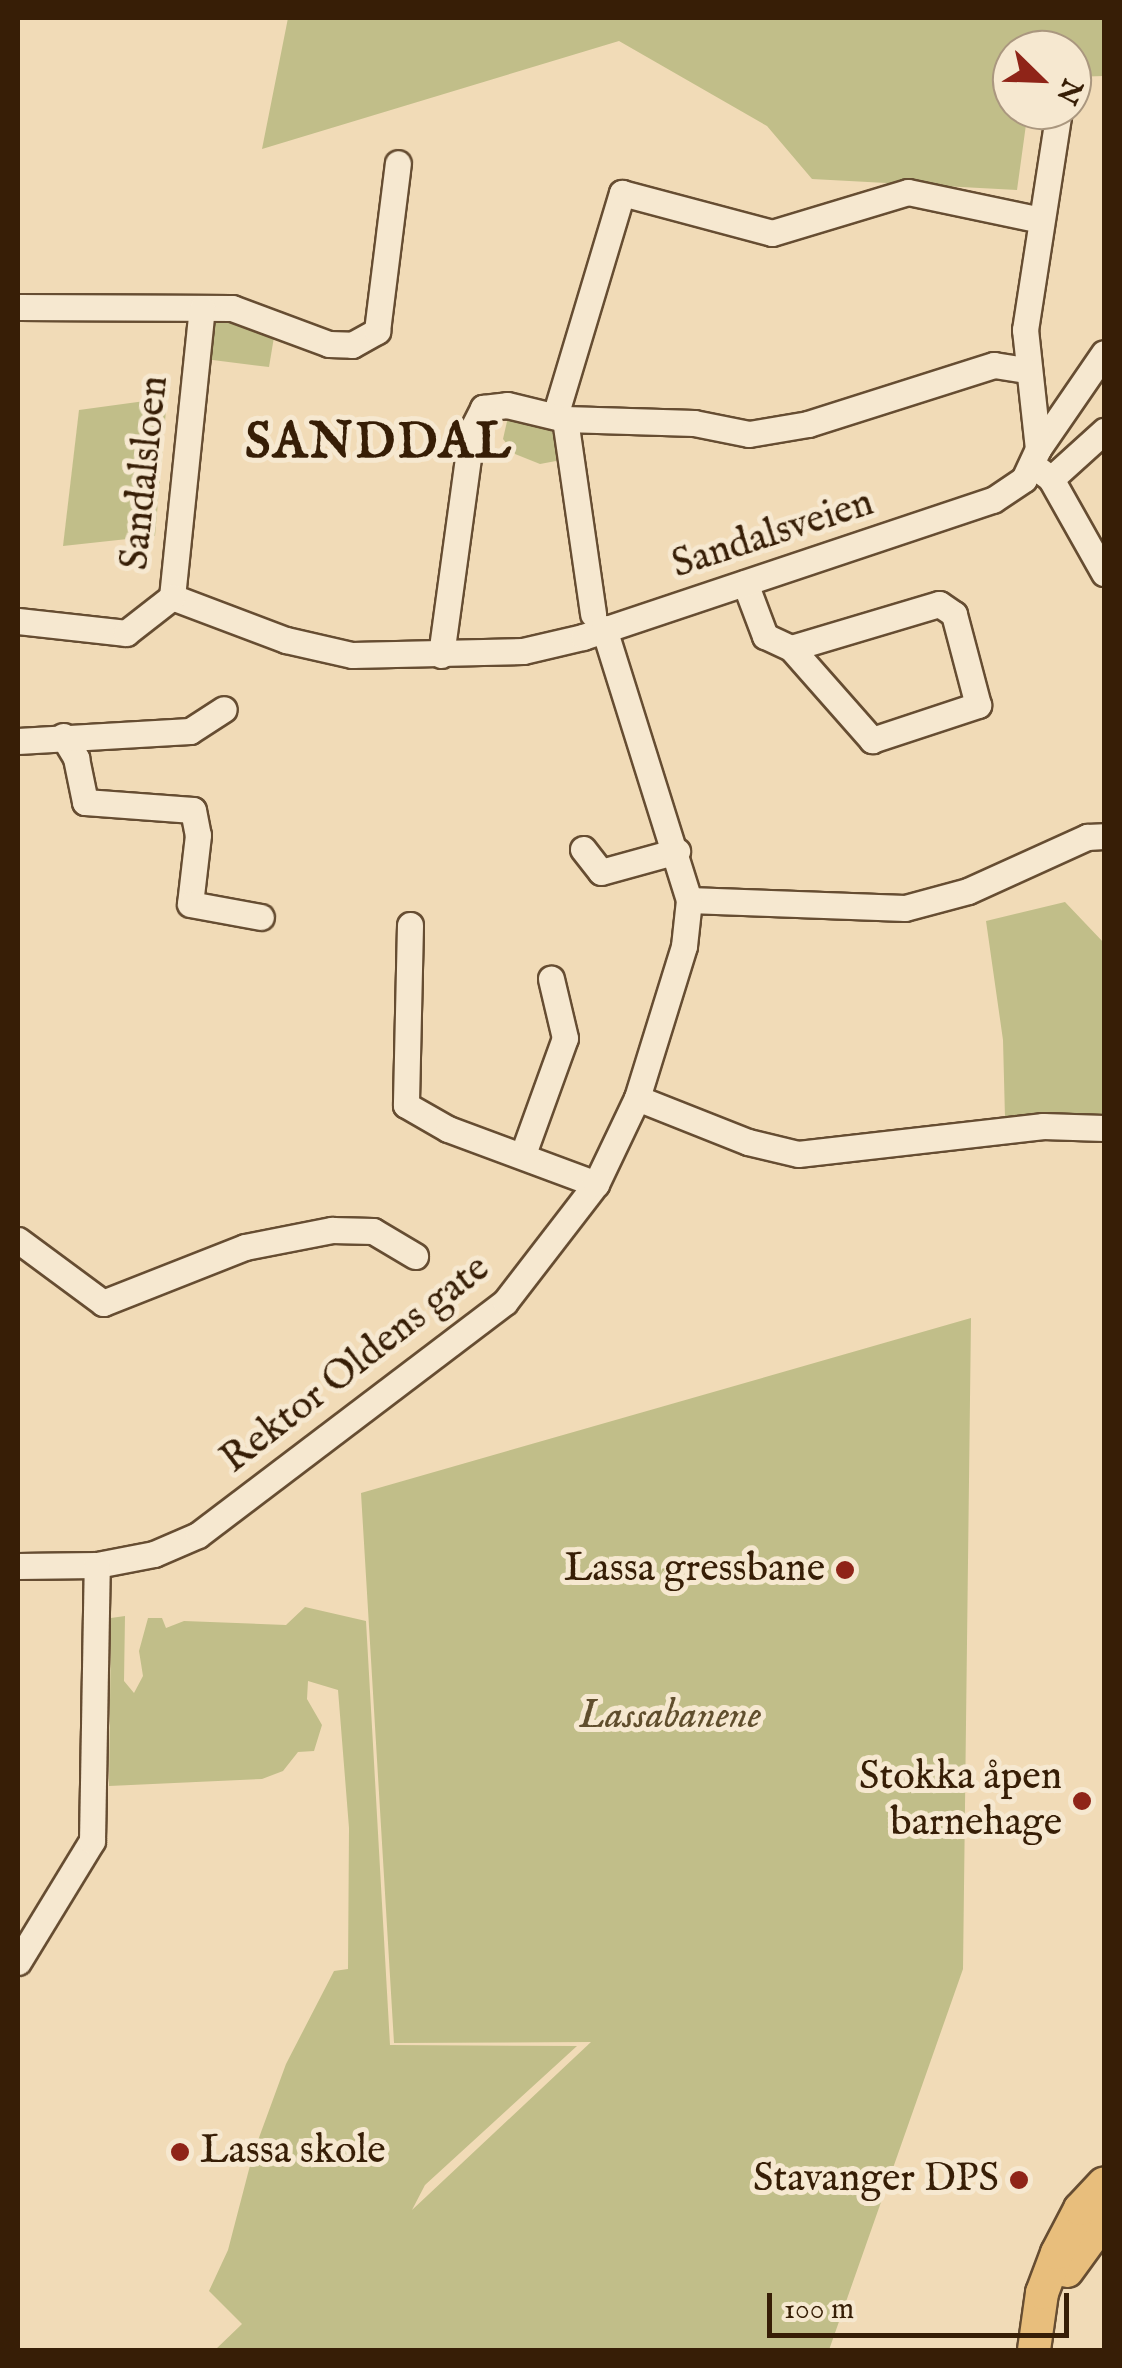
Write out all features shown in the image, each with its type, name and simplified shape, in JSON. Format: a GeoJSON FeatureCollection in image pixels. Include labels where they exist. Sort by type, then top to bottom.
{"type":"FeatureCollection","features":[{"type":"Feature","properties":{"kind":"main road"},"geometry":{"type":"LineString","coordinates":[[1036,2340],[1042,2294],[1057,2253],[1080,2209],[1104,2182]]}},
{"type":"Feature","properties":{"kind":"main road"},"geometry":{"type":"LineString","coordinates":[[1036,2340],[1074,2259],[1104,2220]]}},
{"type":"Feature","properties":{"kind":"street"},"geometry":{"type":"LineString","coordinates":[[1056,130],[1041,220],[1026,370],[1040,422],[1041,465],[1104,573]]}},
{"type":"Feature","properties":{"kind":"street"},"geometry":{"type":"LineString","coordinates":[[18,307],[232,308],[329,344],[352,344],[376,331],[398,163]]}},
{"type":"Feature","properties":{"kind":"street"},"geometry":{"type":"LineString","coordinates":[[560,417],[622,193],[772,233],[908,192],[1041,220]]}},
{"type":"Feature","properties":{"kind":"street","name":"Sandalsloen"},"geometry":{"type":"LineString","coordinates":[[18,621],[126,633],[172,597],[202,309]]}},
{"type":"Feature","properties":{"kind":"street"},"geometry":{"type":"LineString","coordinates":[[1041,465],[1104,353]]}},
{"type":"Feature","properties":{"kind":"street"},"geometry":{"type":"LineString","coordinates":[[441,655],[475,419],[493,405],[613,422],[784,431],[958,373],[994,365],[1026,370]]}},
{"type":"Feature","properties":{"kind":"street","name":"Rektor Oldens gate"},"geometry":{"type":"LineString","coordinates":[[18,1566],[97,1566],[154,1554],[198,1535],[458,1341],[505,1302],[596,1184],[637,1098],[684,946],[689,900],[677,851],[598,621],[560,417]]}},
{"type":"Feature","properties":{"kind":"street"},"geometry":{"type":"LineString","coordinates":[[1041,465],[1104,431]]}},
{"type":"Feature","properties":{"kind":"street","name":"Sandalsveien"},"geometry":{"type":"LineString","coordinates":[[172,597],[286,640],[352,655],[538,649],[598,621],[746,584],[993,500],[1041,465]]}},
{"type":"Feature","properties":{"kind":"street"},"geometry":{"type":"LineString","coordinates":[[746,584],[766,636],[791,648],[875,741],[978,704],[954,614],[939,604],[791,648]]}},
{"type":"Feature","properties":{"kind":"street"},"geometry":{"type":"LineString","coordinates":[[18,741],[190,731],[224,709]]}},
{"type":"Feature","properties":{"kind":"street"},"geometry":{"type":"LineString","coordinates":[[63,736],[76,758],[85,802],[194,810],[198,834],[190,904],[261,916]]}},
{"type":"Feature","properties":{"kind":"street"},"geometry":{"type":"LineString","coordinates":[[689,900],[904,908],[968,892],[1087,837],[1104,836]]}},
{"type":"Feature","properties":{"kind":"street"},"geometry":{"type":"LineString","coordinates":[[583,849],[600,872],[677,851]]}},
{"type":"Feature","properties":{"kind":"street"},"geometry":{"type":"LineString","coordinates":[[410,925],[401,1093],[406,1106],[448,1129],[596,1184]]}},
{"type":"Feature","properties":{"kind":"street"},"geometry":{"type":"LineString","coordinates":[[522,1154],[565,1038],[551,980]]}},
{"type":"Feature","properties":{"kind":"street"},"geometry":{"type":"LineString","coordinates":[[637,1098],[748,1142],[798,1154],[1043,1126],[1104,1128]]}},
{"type":"Feature","properties":{"kind":"street"},"geometry":{"type":"LineString","coordinates":[[18,1240],[108,1303],[260,1242],[332,1230],[373,1231],[416,1256]]}},
{"type":"Feature","properties":{"kind":"street"},"geometry":{"type":"LineString","coordinates":[[18,1962],[92,1841],[97,1566]]}},
{"type":"Feature","properties":{"kind":"green space"},"geometry":{"type":"Polygon","coordinates":[[[288,18],[1104,18],[1104,76],[1092,76],[1092,30],[992,30],[992,130],[1025,130],[1017,190],[812,179],[767,126],[619,41],[262,149],[288,18]]]}},
{"type":"Feature","properties":{"kind":"green space"},"geometry":{"type":"Polygon","coordinates":[[[214,314],[276,325],[269,367],[197,358],[214,314]]]}},
{"type":"Feature","properties":{"kind":"green space"},"geometry":{"type":"Polygon","coordinates":[[[167,398],[155,536],[63,546],[79,410],[167,398]]]}},
{"type":"Feature","properties":{"kind":"green space"},"geometry":{"type":"Polygon","coordinates":[[[508,417],[546,425],[557,438],[556,461],[540,464],[515,454],[503,439],[508,417]]]}},
{"type":"Feature","properties":{"kind":"green space"},"geometry":{"type":"Polygon","coordinates":[[[1065,902],[1104,943],[1104,1119],[1005,1118],[1003,1040],[986,921],[1065,902]]]}},
{"type":"Feature","properties":{"kind":"green space","name":"Lassabanene"},"geometry":{"type":"Polygon","coordinates":[[[971,1318],[963,1969],[829,2350],[215,2350],[242,2324],[209,2291],[228,2250],[253,2154],[286,2064],[334,1971],[348,1969],[349,1828],[338,1690],[308,1681],[307,1699],[322,1725],[314,1751],[298,1752],[283,1771],[262,1779],[109,1786],[111,1618],[125,1616],[124,1681],[134,1693],[143,1676],[139,1651],[148,1618],[162,1618],[166,1628],[184,1621],[286,1625],[305,1607],[366,1621],[390,2045],[577,2046],[425,2185],[412,2210],[591,2042],[394,2043],[361,1493],[971,1318]]]}},
{"type":"Feature","properties":{"kind":"place","name":"Lassa gressbane"},"geometry":{"type":"Point","coordinates":[845,1570]}},
{"type":"Feature","properties":{"kind":"place","name":"Stokka åpen barnehage"},"geometry":{"type":"Point","coordinates":[1082,1801]}},
{"type":"Feature","properties":{"kind":"place","name":"Lassa skole"},"geometry":{"type":"Point","coordinates":[180,2152]}},
{"type":"Feature","properties":{"kind":"place","name":"Stavanger DPS"},"geometry":{"type":"Point","coordinates":[1019,2180]}},
{"type":"Feature","properties":{"kind":"district","name":"SANDDAL"},"geometry":{"type":"Point","coordinates":[379,444]}}]}
